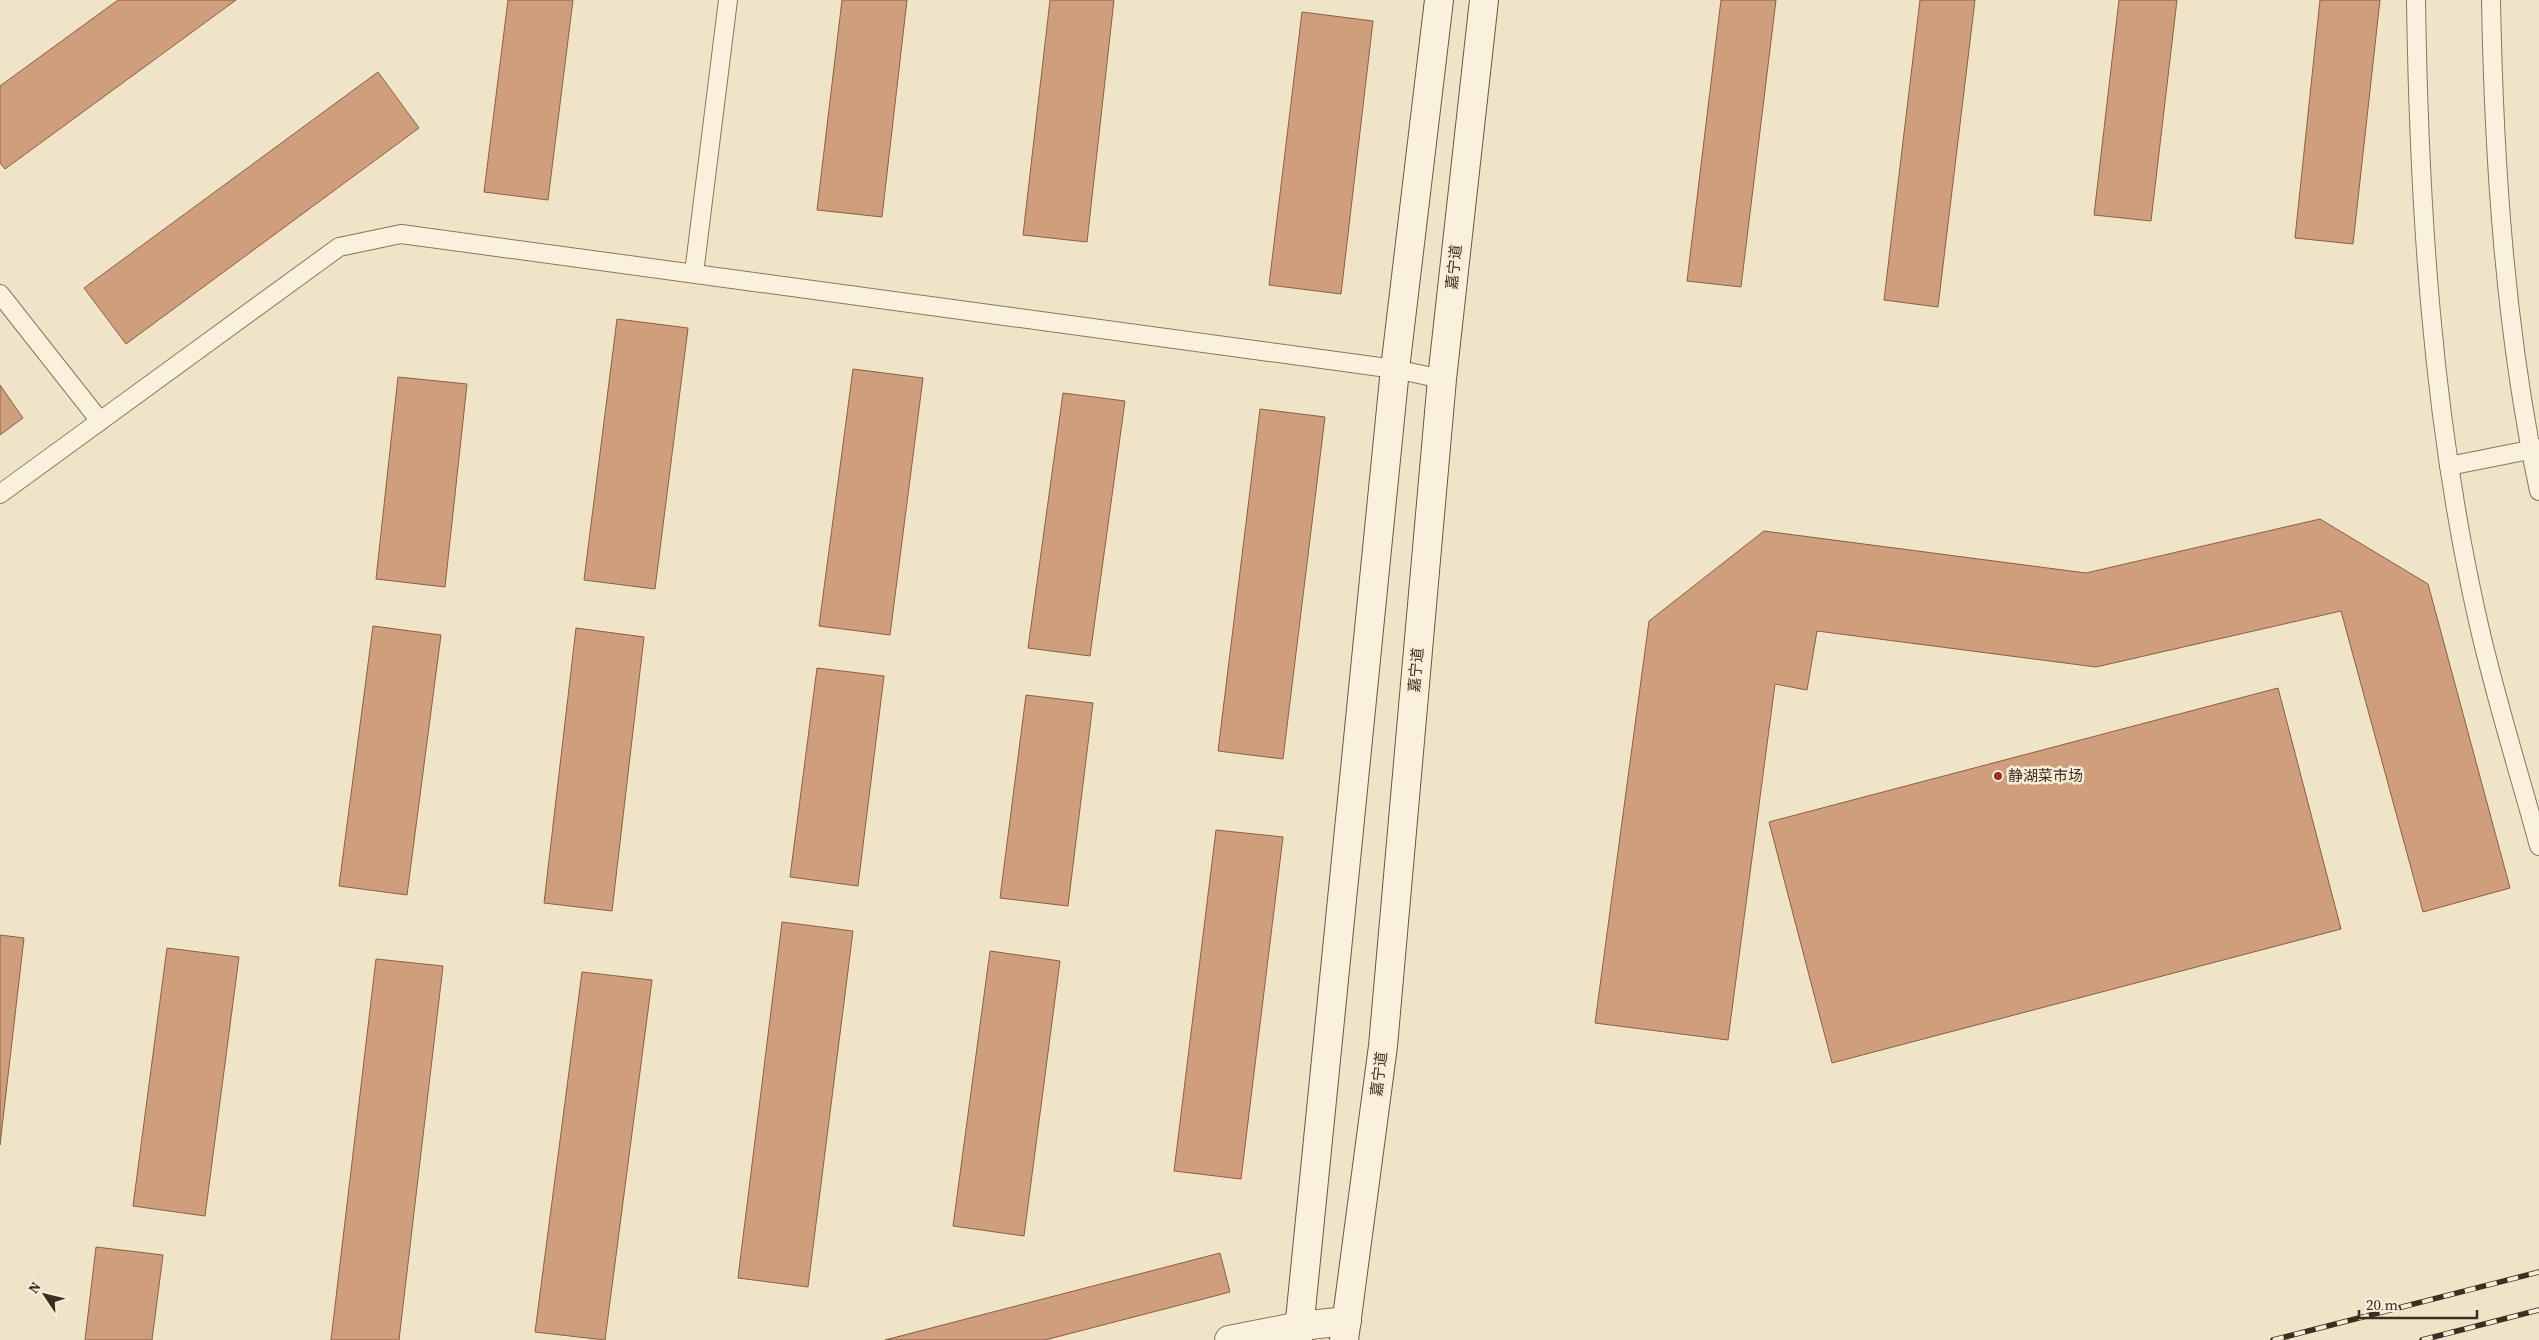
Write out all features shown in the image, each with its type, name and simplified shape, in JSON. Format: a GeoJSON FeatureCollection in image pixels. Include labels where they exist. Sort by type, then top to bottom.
{"type":"FeatureCollection","features":[{"type":"Feature","properties":{"kind":"main road"},"geometry":{"type":"LineString","coordinates":[[1299,1333],[1395,369],[1439,0]]}},
{"type":"Feature","properties":{"kind":"main road","name":"嘉宁道"},"geometry":{"type":"LineString","coordinates":[[1346,1330],[1383,1046],[1442,379],[1484,0]]}},
{"type":"Feature","properties":{"kind":"main road"},"geometry":{"type":"LineString","coordinates":[[1229,1340],[1346,1330]]}},
{"type":"Feature","properties":{"kind":"lane"},"geometry":{"type":"LineString","coordinates":[[694,273],[728,0]]}},
{"type":"Feature","properties":{"kind":"lane"},"geometry":{"type":"LineString","coordinates":[[2416,0],[2420,147],[2431,312],[2438,385],[2449,466],[2478,622],[2539,846]]}},
{"type":"Feature","properties":{"kind":"lane"},"geometry":{"type":"LineString","coordinates":[[2491,0],[2499,212],[2517,366],[2535,449],[2539,491]]}},
{"type":"Feature","properties":{"kind":"lane"},"geometry":{"type":"LineString","coordinates":[[0,494],[339,247],[401,234],[1395,369],[1442,379]]}},
{"type":"Feature","properties":{"kind":"lane"},"geometry":{"type":"LineString","coordinates":[[0,294],[100,421]]}},
{"type":"Feature","properties":{"kind":"lane"},"geometry":{"type":"LineString","coordinates":[[2449,466],[2535,449]]}},
{"type":"Feature","properties":{"kind":"building"},"geometry":{"type":"Polygon","coordinates":[[[118,0],[236,0],[5,169],[0,163],[0,86],[118,0]]]}},
{"type":"Feature","properties":{"kind":"building"},"geometry":{"type":"Polygon","coordinates":[[[508,0],[573,0],[548,200],[484,192],[508,0]]]}},
{"type":"Feature","properties":{"kind":"building"},"geometry":{"type":"Polygon","coordinates":[[[842,0],[907,0],[882,217],[817,210],[842,0]]]}},
{"type":"Feature","properties":{"kind":"building"},"geometry":{"type":"Polygon","coordinates":[[[1050,0],[1114,0],[1087,242],[1023,235],[1050,0]]]}},
{"type":"Feature","properties":{"kind":"building"},"geometry":{"type":"Polygon","coordinates":[[[1721,0],[1776,0],[1741,287],[1687,281],[1721,0]]]}},
{"type":"Feature","properties":{"kind":"building"},"geometry":{"type":"Polygon","coordinates":[[[1920,0],[1975,0],[1938,307],[1884,300],[1920,0]]]}},
{"type":"Feature","properties":{"kind":"building"},"geometry":{"type":"Polygon","coordinates":[[[2119,0],[2177,0],[2151,221],[2094,215],[2119,0]]]}},
{"type":"Feature","properties":{"kind":"building"},"geometry":{"type":"Polygon","coordinates":[[[2320,0],[2380,0],[2353,244],[2295,238],[2320,0]]]}},
{"type":"Feature","properties":{"kind":"building"},"geometry":{"type":"Polygon","coordinates":[[[1302,12],[1373,21],[1341,294],[1269,285],[1302,12]]]}},
{"type":"Feature","properties":{"kind":"building"},"geometry":{"type":"Polygon","coordinates":[[[378,72],[419,128],[126,344],[84,288],[378,72]]]}},
{"type":"Feature","properties":{"kind":"building"},"geometry":{"type":"Polygon","coordinates":[[[617,319],[688,328],[655,589],[584,580],[617,319]]]}},
{"type":"Feature","properties":{"kind":"building"},"geometry":{"type":"Polygon","coordinates":[[[853,369],[923,378],[890,635],[819,626],[853,369]]]}},
{"type":"Feature","properties":{"kind":"building"},"geometry":{"type":"Polygon","coordinates":[[[398,377],[467,384],[445,587],[376,579],[398,377]]]}},
{"type":"Feature","properties":{"kind":"building"},"geometry":{"type":"Polygon","coordinates":[[[0,385],[23,418],[0,435],[0,385]]]}},
{"type":"Feature","properties":{"kind":"building"},"geometry":{"type":"Polygon","coordinates":[[[1063,393],[1125,401],[1090,656],[1028,648],[1063,393]]]}},
{"type":"Feature","properties":{"kind":"building"},"geometry":{"type":"Polygon","coordinates":[[[1260,409],[1325,417],[1283,759],[1218,751],[1260,409]]]}},
{"type":"Feature","properties":{"kind":"building"},"geometry":{"type":"Polygon","coordinates":[[[2320,519],[2428,584],[2510,888],[2423,912],[2341,611],[2096,667],[1817,631],[1807,690],[1775,684],[1728,1040],[1595,1023],[1649,621],[1764,531],[2086,573],[2320,519]]]}},
{"type":"Feature","properties":{"kind":"building"},"geometry":{"type":"Polygon","coordinates":[[[373,626],[441,635],[407,895],[339,886],[373,626]]]}},
{"type":"Feature","properties":{"kind":"building"},"geometry":{"type":"Polygon","coordinates":[[[576,628],[644,637],[612,911],[544,903],[576,628]]]}},
{"type":"Feature","properties":{"kind":"building"},"geometry":{"type":"Polygon","coordinates":[[[817,668],[884,676],[858,886],[790,877],[817,668]]]}},
{"type":"Feature","properties":{"kind":"building"},"geometry":{"type":"Polygon","coordinates":[[[2278,688],[2341,929],[1832,1063],[1769,822],[2278,688]]]}},
{"type":"Feature","properties":{"kind":"building"},"geometry":{"type":"Polygon","coordinates":[[[1026,695],[1093,703],[1068,906],[1000,898],[1026,695]]]}},
{"type":"Feature","properties":{"kind":"building"},"geometry":{"type":"Polygon","coordinates":[[[1216,830],[1283,837],[1241,1179],[1174,1171],[1216,830]]]}},
{"type":"Feature","properties":{"kind":"building"},"geometry":{"type":"Polygon","coordinates":[[[782,922],[853,931],[808,1287],[738,1278],[782,922]]]}},
{"type":"Feature","properties":{"kind":"building"},"geometry":{"type":"Polygon","coordinates":[[[0,935],[24,938],[0,1145],[0,935]]]}},
{"type":"Feature","properties":{"kind":"building"},"geometry":{"type":"Polygon","coordinates":[[[167,948],[239,957],[205,1216],[133,1206],[167,948]]]}},
{"type":"Feature","properties":{"kind":"building"},"geometry":{"type":"Polygon","coordinates":[[[990,951],[1060,961],[1024,1236],[953,1226],[990,951]]]}},
{"type":"Feature","properties":{"kind":"building"},"geometry":{"type":"Polygon","coordinates":[[[376,959],[443,966],[399,1340],[331,1340],[376,959]]]}},
{"type":"Feature","properties":{"kind":"building"},"geometry":{"type":"Polygon","coordinates":[[[582,972],[652,980],[605,1340],[535,1332],[582,972]]]}},
{"type":"Feature","properties":{"kind":"building"},"geometry":{"type":"Polygon","coordinates":[[[96,1247],[163,1255],[152,1340],[85,1340],[96,1247]]]}},
{"type":"Feature","properties":{"kind":"building"},"geometry":{"type":"Polygon","coordinates":[[[1220,1253],[1230,1292],[1045,1340],[885,1340],[1220,1253]]]}},
{"type":"Feature","properties":{"kind":"railway"},"geometry":{"type":"LineString","coordinates":[[2273,1340],[2539,1272]]}},
{"type":"Feature","properties":{"kind":"railway"},"geometry":{"type":"LineString","coordinates":[[2422,1340],[2539,1310]]}},
{"type":"Feature","properties":{"kind":"place","name":"静湖菜市场"},"geometry":{"type":"Point","coordinates":[1998,776]}}]}
